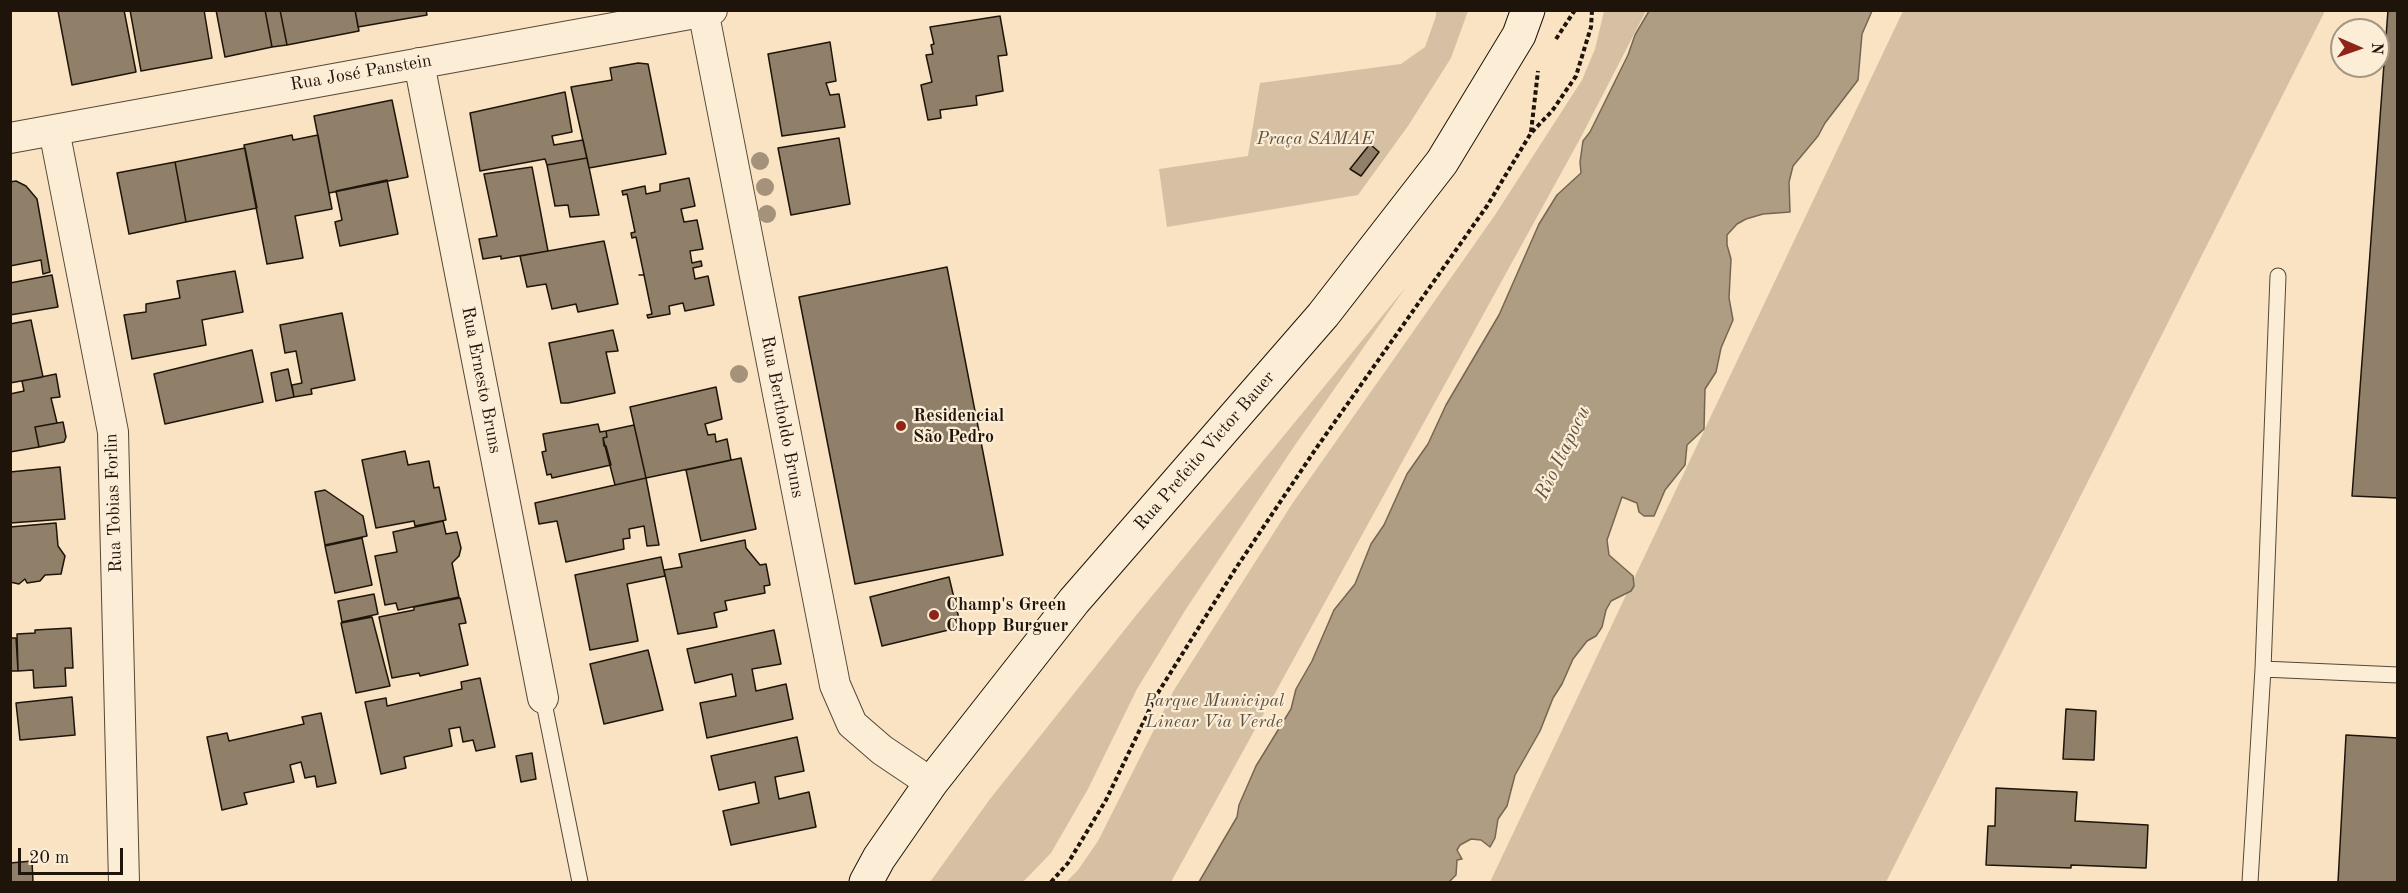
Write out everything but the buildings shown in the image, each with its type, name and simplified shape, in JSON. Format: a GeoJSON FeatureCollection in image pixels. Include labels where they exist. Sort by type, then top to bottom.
{"type":"FeatureCollection","features":[{"type":"Feature","properties":{"kind":"main road","name":"Rua Prefeito Victor Bauer"},"geometry":{"type":"LineString","coordinates":[[866,882],[879,858],[931,783],[1074,601],[1323,315],[1442,162],[1519,35],[1528,10]]}},
{"type":"Feature","properties":{"kind":"street","name":"Rua Bertholdo Bruns"},"geometry":{"type":"LineString","coordinates":[[706,11],[835,685],[852,724],[882,750],[931,783]]}},
{"type":"Feature","properties":{"kind":"street","name":"Rua José Panstein"},"geometry":{"type":"LineString","coordinates":[[10,138],[706,11]]}},
{"type":"Feature","properties":{"kind":"street","name":"Rua Ernesto Bruns"},"geometry":{"type":"LineString","coordinates":[[418,63],[543,698]]}},
{"type":"Feature","properties":{"kind":"street","name":"Rua Tobias Forlin"},"geometry":{"type":"LineString","coordinates":[[54,130],[113,432],[124,882]]}},
{"type":"Feature","properties":{"kind":"lane"},"geometry":{"type":"LineString","coordinates":[[2250,882],[2263,669],[2278,276]]}},
{"type":"Feature","properties":{"kind":"lane"},"geometry":{"type":"LineString","coordinates":[[2263,669],[2397,675]]}},
{"type":"Feature","properties":{"kind":"lane"},"geometry":{"type":"LineString","coordinates":[[543,698],[580,882]]}},
{"type":"Feature","properties":{"kind":"path"},"geometry":{"type":"LineString","coordinates":[[1555,41],[1575,10]]}},
{"type":"Feature","properties":{"kind":"path"},"geometry":{"type":"LineString","coordinates":[[1052,882],[1068,863],[1106,800],[1176,660],[1322,440],[1487,206],[1531,133],[1552,111],[1576,76],[1591,27],[1592,10]]}},
{"type":"Feature","properties":{"kind":"path"},"geometry":{"type":"LineString","coordinates":[[1531,133],[1539,69]]}},
{"type":"Feature","properties":{"kind":"green space","name":"Praça SAMAE"},"geometry":{"type":"Polygon","coordinates":[[[1436,11],[1468,11],[1451,58],[1408,126],[1358,195],[1167,227],[1159,169],[1248,156],[1260,83],[1401,64],[1425,47],[1436,11]]]}},
{"type":"Feature","properties":{"kind":"green space","name":"Parque Municipal Linear Via Verde"},"geometry":{"type":"Polygon","coordinates":[[[1604,11],[1646,11],[1581,137],[1171,882],[1066,882],[1078,870],[1098,841],[1174,690],[1292,504],[1495,215],[1582,80],[1595,49],[1604,11]]]}},
{"type":"Feature","properties":{"kind":"green space"},"geometry":{"type":"Polygon","coordinates":[[[1903,11],[2325,11],[1886,882],[1490,882],[1903,11]]]}},
{"type":"Feature","properties":{"kind":"green space"},"geometry":{"type":"Polygon","coordinates":[[[1406,287],[1295,445],[1186,609],[1137,689],[1088,789],[1051,853],[1023,882],[930,882],[990,799],[1138,613],[1406,287]]]}},
{"type":"Feature","properties":{"kind":"water","name":"Rio Itapocu"},"geometry":{"type":"Polygon","coordinates":[[[1649,11],[1872,11],[1862,34],[1858,80],[1825,123],[1818,136],[1793,166],[1789,182],[1790,212],[1763,214],[1746,219],[1737,224],[1727,235],[1731,259],[1729,298],[1733,320],[1721,348],[1716,372],[1705,389],[1704,429],[1687,445],[1685,465],[1665,490],[1654,516],[1644,516],[1639,512],[1637,503],[1622,497],[1607,540],[1609,555],[1633,576],[1634,586],[1631,591],[1611,601],[1602,627],[1573,659],[1553,698],[1540,731],[1515,775],[1507,806],[1498,819],[1495,838],[1490,847],[1481,840],[1471,839],[1460,845],[1457,850],[1462,859],[1457,860],[1456,875],[1449,882],[1199,882],[1237,817],[1239,805],[1256,766],[1291,709],[1296,689],[1312,661],[1334,610],[1355,584],[1371,544],[1384,525],[1407,474],[1428,444],[1446,405],[1499,315],[1539,224],[1557,195],[1581,173],[1583,141],[1590,132],[1628,55],[1635,35],[1649,11]]]}},
{"type":"Feature","properties":{"kind":"place","name":"Residencial São Pedro"},"geometry":{"type":"Point","coordinates":[901,426]}},
{"type":"Feature","properties":{"kind":"place","name":"Champ's Green Chopp Burguer"},"geometry":{"type":"Point","coordinates":[934,615]}}]}
